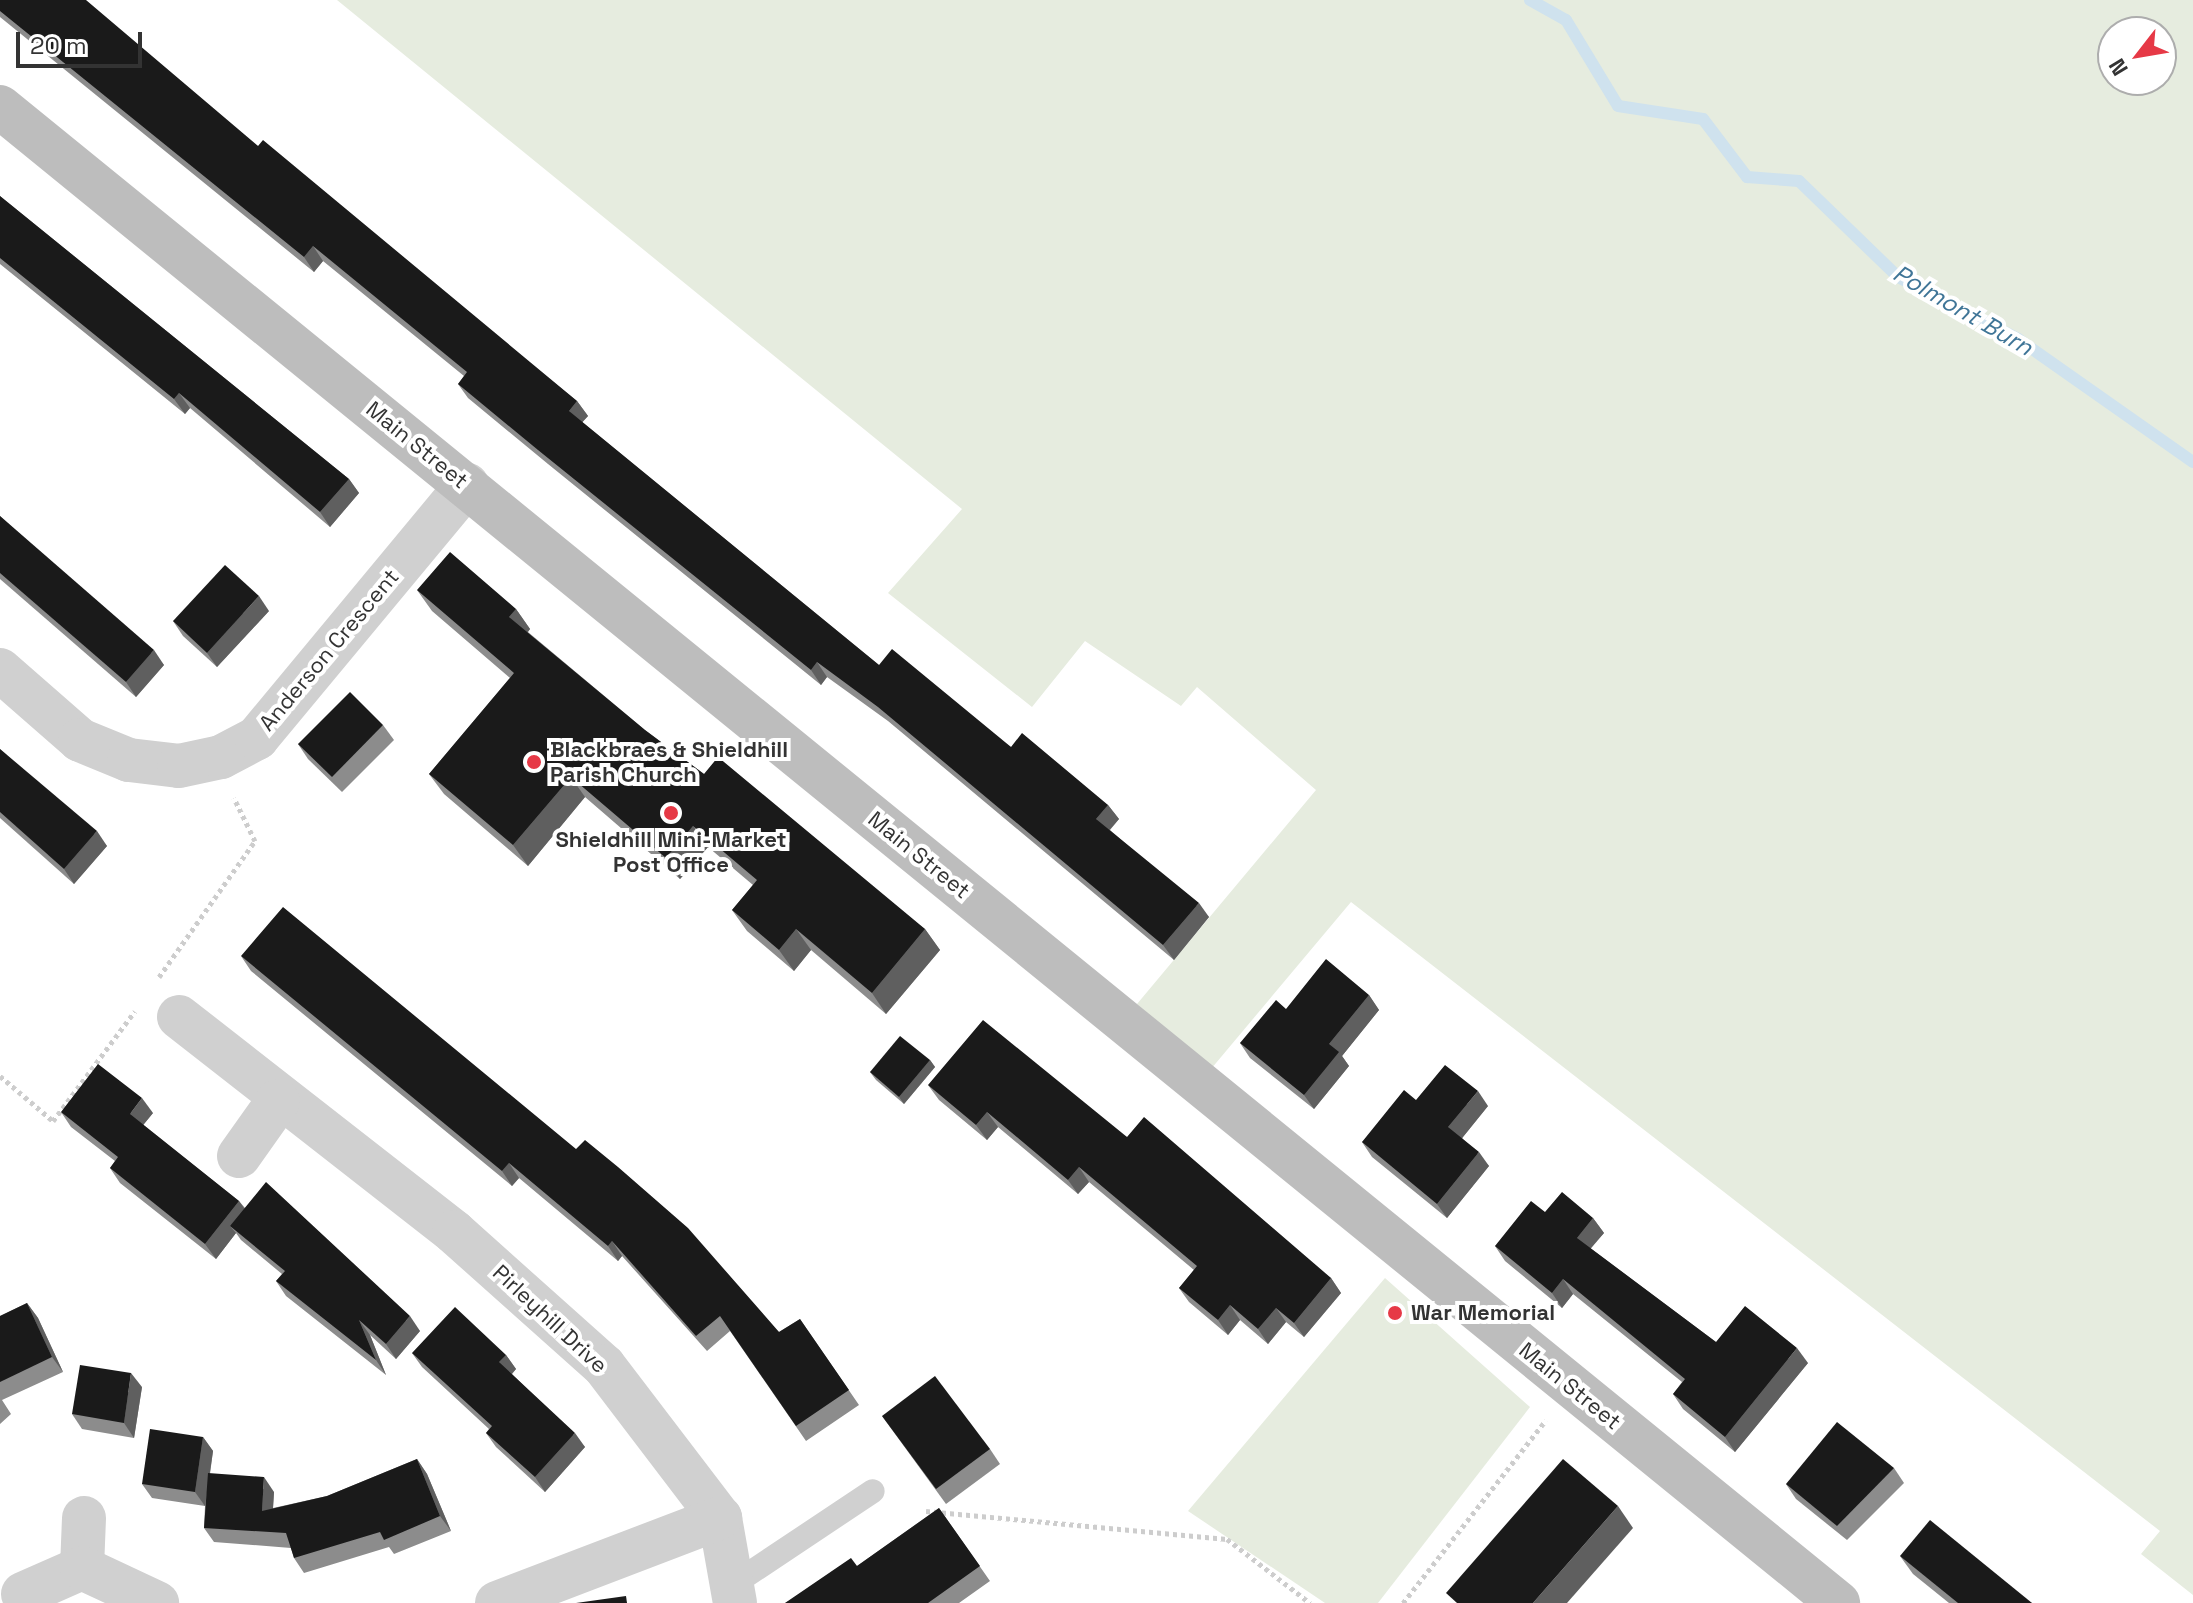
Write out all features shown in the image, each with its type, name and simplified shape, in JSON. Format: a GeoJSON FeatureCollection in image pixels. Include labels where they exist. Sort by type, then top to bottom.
{"type":"FeatureCollection","features":[{"type":"Feature","properties":{"kind":"main road","name":"Main Street"},"geometry":{"type":"LineString","coordinates":[[0,107],[1838,1603]]}},
{"type":"Feature","properties":{"kind":"street","name":"Anderson Crescent"},"geometry":{"type":"LineString","coordinates":[[0,670],[80,740],[129,760],[179,766],[221,757],[257,738],[467,485]]}},
{"type":"Feature","properties":{"kind":"street","name":"Pirleyhill Drive"},"geometry":{"type":"LineString","coordinates":[[168,1000],[278,1101],[454,1232],[604,1366],[720,1518],[734,1594]]}},
{"type":"Feature","properties":{"kind":"street"},"geometry":{"type":"LineString","coordinates":[[239,1156],[278,1101]]}},
{"type":"Feature","properties":{"kind":"street"},"geometry":{"type":"LineString","coordinates":[[82,1568],[84,1518]]}},
{"type":"Feature","properties":{"kind":"street"},"geometry":{"type":"LineString","coordinates":[[497,1603],[720,1518]]}},
{"type":"Feature","properties":{"kind":"street"},"geometry":{"type":"LineString","coordinates":[[23,1594],[82,1568],[157,1603]]}},
{"type":"Feature","properties":{"kind":"lane"},"geometry":{"type":"LineString","coordinates":[[734,1594],[873,1491]]}},
{"type":"Feature","properties":{"kind":"path"},"geometry":{"type":"LineString","coordinates":[[168,1000],[255,841],[221,757]]}},
{"type":"Feature","properties":{"kind":"path"},"geometry":{"type":"LineString","coordinates":[[0,1076],[53,1121],[137,1007]]}},
{"type":"Feature","properties":{"kind":"path"},"geometry":{"type":"LineString","coordinates":[[1403,1603],[1572,1388]]}},
{"type":"Feature","properties":{"kind":"path"},"geometry":{"type":"LineString","coordinates":[[926,1511],[1227,1539],[1310,1603]]}},
{"type":"Feature","properties":{"kind":"shaded area"},"geometry":{"type":"Polygon","coordinates":[[[337,0],[2193,0],[2193,1595],[2141,1554],[2160,1531],[1351,902],[1211,1069],[1137,1004],[1316,790],[1197,687],[1181,706],[1085,641],[1032,707],[888,593],[962,509],[337,0]]]}},
{"type":"Feature","properties":{"kind":"shaded area"},"geometry":{"type":"Polygon","coordinates":[[[1385,1278],[1530,1407],[1378,1603],[1325,1603],[1188,1511],[1385,1278]]]}},
{"type":"Feature","properties":{"kind":"building"},"geometry":{"type":"Polygon","coordinates":[[[0,0],[86,0],[258,146],[263,140],[577,401],[569,411],[879,665],[892,649],[1011,747],[1022,733],[1108,805],[1096,819],[1199,903],[1163,945],[878,707],[817,662],[811,670],[538,450],[458,384],[467,372],[313,246],[304,257],[0,11],[0,0]]]}},
{"type":"Feature","properties":{"kind":"building"},"geometry":{"type":"Polygon","coordinates":[[[0,196],[349,479],[320,512],[179,393],[174,399],[0,258],[0,196]]]}},
{"type":"Feature","properties":{"kind":"building"},"geometry":{"type":"Polygon","coordinates":[[[0,516],[154,650],[126,682],[0,573],[0,516]]]}},
{"type":"Feature","properties":{"kind":"building"},"geometry":{"type":"Polygon","coordinates":[[[450,552],[516,609],[509,617],[645,730],[704,774],[718,757],[925,929],[872,993],[796,929],[779,950],[732,910],[757,880],[693,826],[666,858],[571,777],[513,845],[429,774],[514,673],[417,590],[450,552]]]}},
{"type":"Feature","properties":{"kind":"building"},"geometry":{"type":"Polygon","coordinates":[[[225,565],[259,596],[207,653],[173,621],[225,565]]]}},
{"type":"Feature","properties":{"kind":"building"},"geometry":{"type":"Polygon","coordinates":[[[350,692],[383,725],[332,777],[298,744],[350,692]]]}},
{"type":"Feature","properties":{"kind":"building"},"geometry":{"type":"Polygon","coordinates":[[[0,749],[97,831],[64,869],[0,812],[0,749]]]}},
{"type":"Feature","properties":{"kind":"building"},"geometry":{"type":"Polygon","coordinates":[[[283,907],[576,1149],[585,1140],[618,1167],[688,1228],[779,1332],[800,1319],[849,1390],[796,1426],[720,1316],[696,1336],[612,1241],[608,1246],[509,1163],[502,1171],[241,956],[283,907]]]}},
{"type":"Feature","properties":{"kind":"building"},"geometry":{"type":"Polygon","coordinates":[[[1326,959],[1369,995],[1329,1044],[1339,1052],[1304,1095],[1240,1043],[1276,1000],[1286,1009],[1326,959]]]}},
{"type":"Feature","properties":{"kind":"building"},"geometry":{"type":"Polygon","coordinates":[[[983,1020],[1127,1137],[1144,1117],[1331,1278],[1294,1323],[1276,1308],[1258,1329],[1230,1305],[1218,1320],[1179,1288],[1197,1266],[1079,1167],[1068,1180],[987,1112],[976,1125],[928,1085],[983,1020]]]}},
{"type":"Feature","properties":{"kind":"building"},"geometry":{"type":"Polygon","coordinates":[[[900,1036],[930,1060],[899,1097],[870,1072],[900,1036]]]}},
{"type":"Feature","properties":{"kind":"building"},"geometry":{"type":"Polygon","coordinates":[[[98,1064],[142,1098],[130,1114],[239,1201],[205,1244],[110,1168],[118,1157],[61,1112],[98,1064]]]}},
{"type":"Feature","properties":{"kind":"building"},"geometry":{"type":"Polygon","coordinates":[[[1445,1065],[1478,1091],[1448,1127],[1479,1152],[1437,1204],[1362,1142],[1404,1090],[1416,1100],[1445,1065]]]}},
{"type":"Feature","properties":{"kind":"building"},"geometry":{"type":"Polygon","coordinates":[[[266,1182],[410,1316],[386,1344],[359,1320],[376,1360],[276,1281],[285,1271],[230,1226],[266,1182]]]}},
{"type":"Feature","properties":{"kind":"building"},"geometry":{"type":"Polygon","coordinates":[[[1562,1192],[1593,1218],[1577,1238],[1716,1342],[1745,1306],[1797,1348],[1725,1437],[1673,1394],[1685,1379],[1563,1279],[1552,1293],[1495,1246],[1531,1201],[1545,1212],[1562,1192]]]}},
{"type":"Feature","properties":{"kind":"building"},"geometry":{"type":"Polygon","coordinates":[[[27,1303],[52,1357],[0,1382],[0,1316],[27,1303]]]}},
{"type":"Feature","properties":{"kind":"building"},"geometry":{"type":"Polygon","coordinates":[[[455,1307],[506,1355],[499,1362],[575,1433],[535,1477],[486,1433],[492,1426],[412,1353],[455,1307]]]}},
{"type":"Feature","properties":{"kind":"building"},"geometry":{"type":"Polygon","coordinates":[[[80,1365],[131,1373],[124,1423],[72,1414],[80,1365]]]}},
{"type":"Feature","properties":{"kind":"building"},"geometry":{"type":"Polygon","coordinates":[[[935,1376],[990,1449],[936,1489],[882,1416],[935,1376]]]}},
{"type":"Feature","properties":{"kind":"building"},"geometry":{"type":"Polygon","coordinates":[[[1837,1422],[1894,1468],[1837,1526],[1786,1484],[1837,1422]]]}},
{"type":"Feature","properties":{"kind":"building"},"geometry":{"type":"Polygon","coordinates":[[[150,1429],[203,1437],[195,1492],[142,1484],[150,1429]]]}},
{"type":"Feature","properties":{"kind":"building"},"geometry":{"type":"Polygon","coordinates":[[[417,1459],[440,1516],[384,1540],[380,1532],[294,1558],[286,1533],[204,1528],[208,1473],[264,1477],[262,1511],[327,1496],[417,1459]]]}},
{"type":"Feature","properties":{"kind":"building"},"geometry":{"type":"Polygon","coordinates":[[[1563,1459],[1618,1506],[1533,1603],[1457,1603],[1446,1593],[1563,1459]]]}},
{"type":"Feature","properties":{"kind":"building"},"geometry":{"type":"Polygon","coordinates":[[[939,1508],[980,1566],[928,1603],[785,1603],[851,1558],[857,1566],[939,1508]]]}},
{"type":"Feature","properties":{"kind":"building"},"geometry":{"type":"Polygon","coordinates":[[[1930,1520],[2032,1603],[1958,1603],[1900,1556],[1930,1520]]]}},
{"type":"Feature","properties":{"kind":"building"},"geometry":{"type":"Polygon","coordinates":[[[626,1596],[627,1603],[576,1603],[626,1596]]]}},
{"type":"Feature","properties":{"kind":"waterway","name":"Polmont Burn"},"geometry":{"type":"LineString","coordinates":[[1530,0],[1566,20],[1618,106],[1703,119],[1747,177],[1799,181],[1898,277],[2018,339],[2193,462]]}},
{"type":"Feature","properties":{"kind":"place","name":"Blackbraes & Shieldhill Parish Church"},"geometry":{"type":"Point","coordinates":[534,762]}},
{"type":"Feature","properties":{"kind":"place","name":"Shieldhill Mini-Market Post Office"},"geometry":{"type":"Point","coordinates":[671,813]}},
{"type":"Feature","properties":{"kind":"place","name":"War Memorial"},"geometry":{"type":"Point","coordinates":[1395,1313]}}]}
